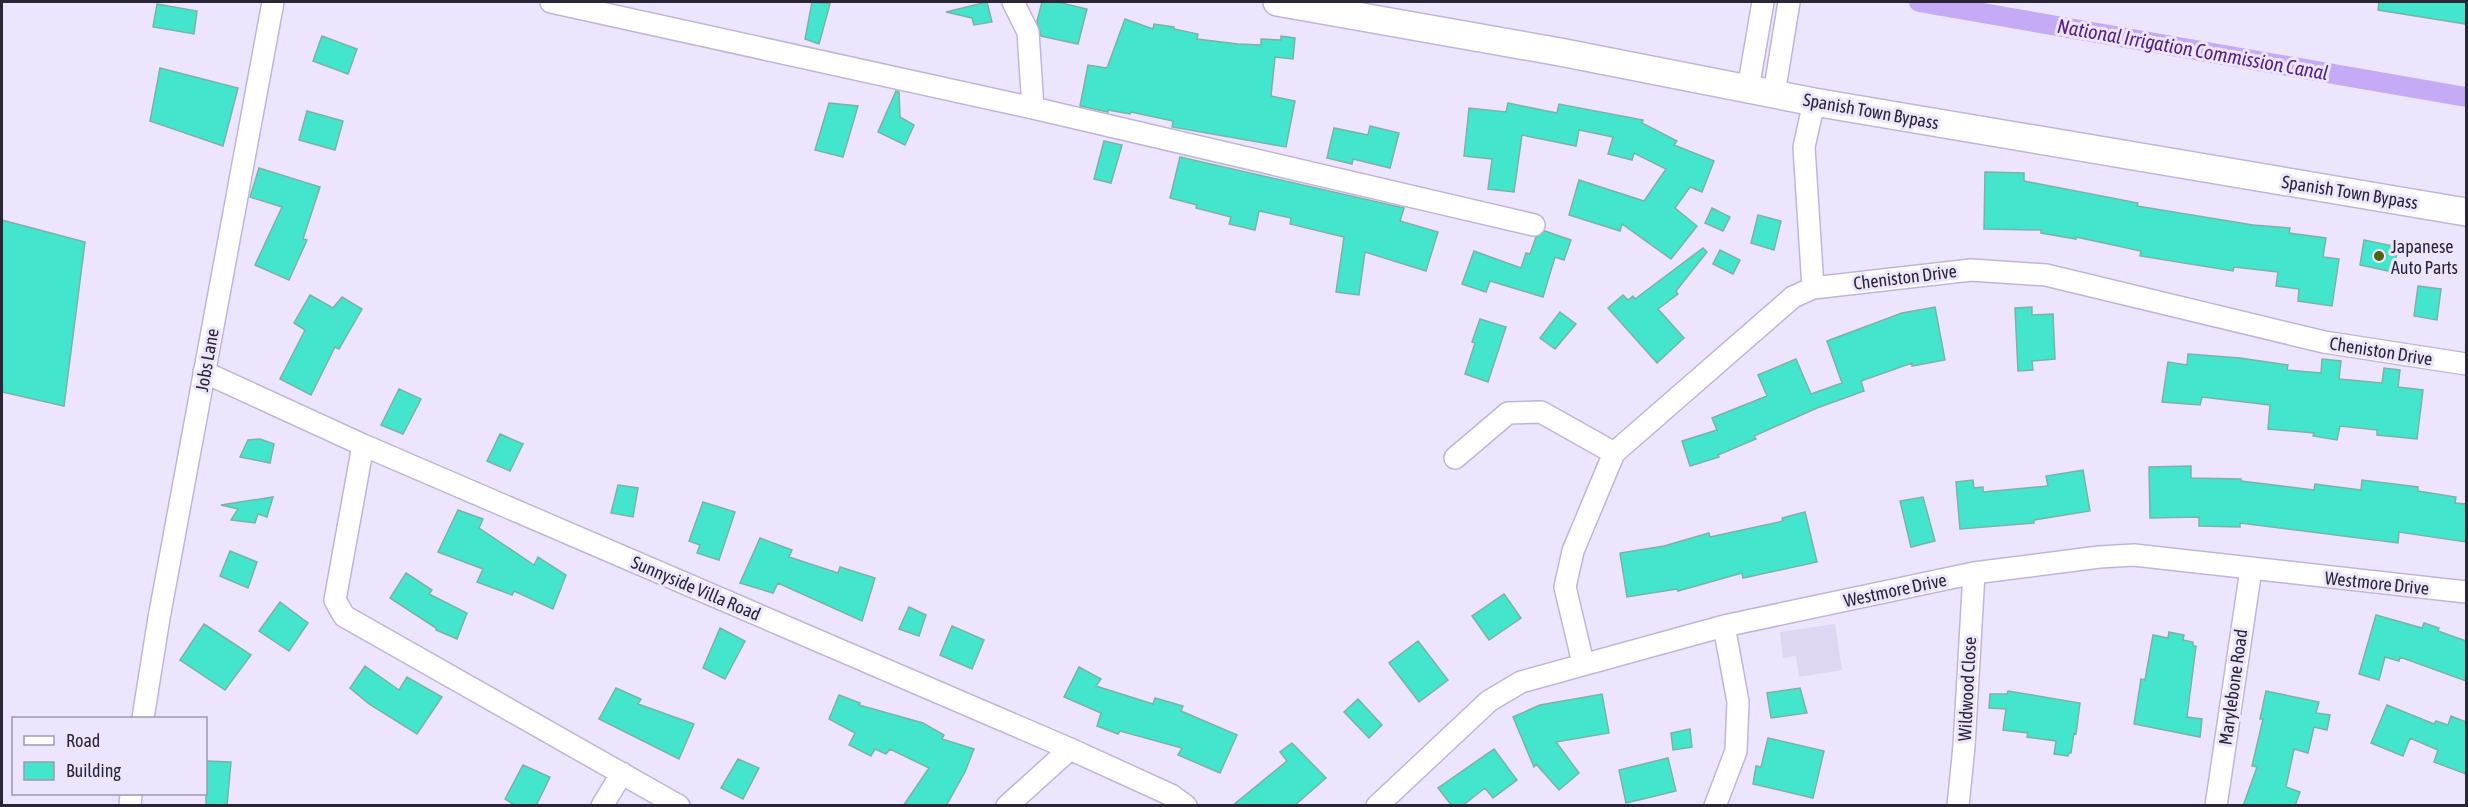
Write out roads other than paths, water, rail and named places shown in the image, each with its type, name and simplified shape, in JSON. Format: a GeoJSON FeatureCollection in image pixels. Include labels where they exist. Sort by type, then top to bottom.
{"type":"FeatureCollection","features":[{"type":"Feature","properties":{"kind":"main road","name":"Spanish Town Bypass"},"geometry":{"type":"LineString","coordinates":[[1277,2],[1560,52],[1814,102],[2466,212]]}},
{"type":"Feature","properties":{"kind":"street","name":"Jobs Lane"},"geometry":{"type":"LineString","coordinates":[[143,717],[159,618],[273,2]]}},
{"type":"Feature","properties":{"kind":"street"},"geometry":{"type":"LineString","coordinates":[[551,2],[1033,108],[1534,225]]}},
{"type":"Feature","properties":{"kind":"street"},"geometry":{"type":"LineString","coordinates":[[1013,2],[1029,32],[1033,108]]}},
{"type":"Feature","properties":{"kind":"street"},"geometry":{"type":"LineString","coordinates":[[1761,92],[1763,2]]}},
{"type":"Feature","properties":{"kind":"street"},"geometry":{"type":"LineString","coordinates":[[1761,92],[1788,5]]}},
{"type":"Feature","properties":{"kind":"street"},"geometry":{"type":"LineString","coordinates":[[1813,288],[1804,147],[1814,102]]}},
{"type":"Feature","properties":{"kind":"street","name":"Cheniston Drive"},"geometry":{"type":"LineString","coordinates":[[1583,663],[1565,587],[1573,551],[1614,453],[1793,297],[1813,288],[1971,270],[2046,275],[2324,342],[2466,364]]}},
{"type":"Feature","properties":{"kind":"street","name":"Sunnyside Villa Road"},"geometry":{"type":"LineString","coordinates":[[204,372],[363,445],[1070,749],[1171,795],[1186,806]]}},
{"type":"Feature","properties":{"kind":"street"},"geometry":{"type":"LineString","coordinates":[[1455,458],[1508,413],[1541,412],[1614,453]]}},
{"type":"Feature","properties":{"kind":"street"},"geometry":{"type":"LineString","coordinates":[[363,445],[335,600],[344,616],[679,806]]}},
{"type":"Feature","properties":{"kind":"street","name":"Westmore Drive"},"geometry":{"type":"LineString","coordinates":[[1377,806],[1489,701],[1521,682],[1583,663],[1724,626],[1974,573],[2099,556],[2134,555],[2466,592]]}},
{"type":"Feature","properties":{"kind":"street","name":"Marylebone Road"},"geometry":{"type":"LineString","coordinates":[[2216,806],[2251,569]]}},
{"type":"Feature","properties":{"kind":"street","name":"Wildwood Close"},"geometry":{"type":"LineString","coordinates":[[1958,806],[1964,746],[1974,573]]}},
{"type":"Feature","properties":{"kind":"street"},"geometry":{"type":"LineString","coordinates":[[1714,806],[1736,751],[1738,702],[1724,626]]}},
{"type":"Feature","properties":{"kind":"street"},"geometry":{"type":"LineString","coordinates":[[1007,806],[1070,749]]}},
{"type":"Feature","properties":{"kind":"street"},"geometry":{"type":"LineString","coordinates":[[602,806],[622,773]]}},
{"type":"Feature","properties":{"kind":"waterway","name":"National Irrigation Commission Canal"},"geometry":{"type":"LineString","coordinates":[[1919,2],[2466,97]]}},
{"type":"Feature","properties":{"kind":"place","name":"Japanese Auto Parts"},"geometry":{"type":"Point","coordinates":[2379,256]}}]}
